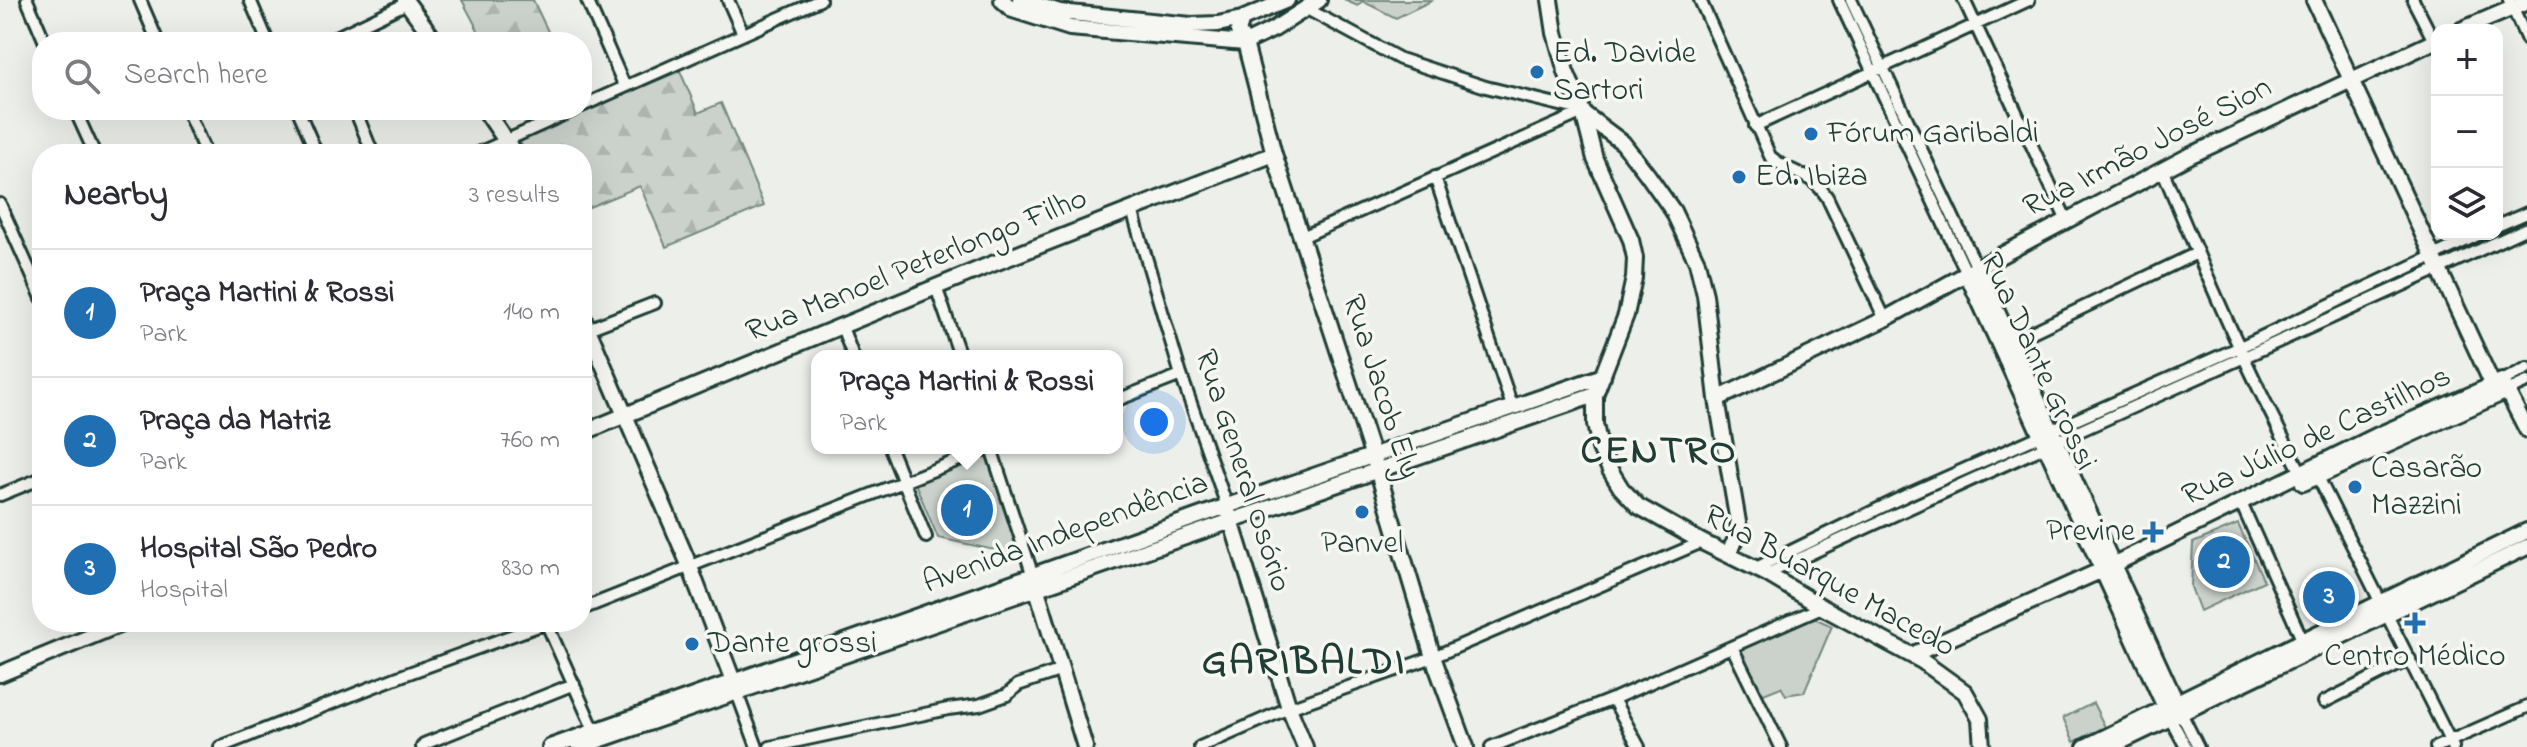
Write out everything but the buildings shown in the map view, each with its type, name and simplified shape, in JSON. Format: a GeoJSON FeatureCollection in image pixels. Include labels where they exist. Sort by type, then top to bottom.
{"type":"FeatureCollection","features":[{"type":"Feature","properties":{"kind":"street"},"geometry":{"type":"LineString","coordinates":[[27,0],[41,32]]}},
{"type":"Feature","properties":{"kind":"street"},"geometry":{"type":"LineString","coordinates":[[140,0],[154,32]]}},
{"type":"Feature","properties":{"kind":"street"},"geometry":{"type":"LineString","coordinates":[[250,0],[264,32]]}},
{"type":"Feature","properties":{"kind":"street"},"geometry":{"type":"LineString","coordinates":[[587,0],[625,87]]}},
{"type":"Feature","properties":{"kind":"street"},"geometry":{"type":"LineString","coordinates":[[728,0],[743,34]]}},
{"type":"Feature","properties":{"kind":"street"},"geometry":{"type":"LineString","coordinates":[[592,102],[820,0]]}},
{"type":"Feature","properties":{"kind":"street"},"geometry":{"type":"LineString","coordinates":[[1002,0],[1013,10],[1070,28],[1245,43],[1313,4],[1400,59],[1486,87],[1582,111],[1623,143],[1647,174],[1673,211],[1697,262],[1705,295],[1717,399],[1739,528],[1728,553]]}},
{"type":"Feature","properties":{"kind":"street"},"geometry":{"type":"LineString","coordinates":[[1020,0],[1060,12],[1136,21],[1218,24],[1242,19],[1271,3],[1287,0]]}},
{"type":"Feature","properties":{"kind":"street"},"geometry":{"type":"LineString","coordinates":[[1550,0],[1566,72],[1582,111],[1595,159],[1631,240],[1635,258],[1626,315],[1595,395]]}},
{"type":"Feature","properties":{"kind":"street"},"geometry":{"type":"LineString","coordinates":[[1700,0],[1770,156],[1819,185],[1885,319]]}},
{"type":"Feature","properties":{"kind":"street","name":"Rua Dante Grossi"},"geometry":{"type":"LineString","coordinates":[[1839,0],[1878,70]]}},
{"type":"Feature","properties":{"kind":"street","name":"Rua Dante Grossi"},"geometry":{"type":"LineString","coordinates":[[1851,0],[1878,70],[2173,710],[2186,747]]}},
{"type":"Feature","properties":{"kind":"street"},"geometry":{"type":"LineString","coordinates":[[1964,0],[2067,221]]}},
{"type":"Feature","properties":{"kind":"street"},"geometry":{"type":"LineString","coordinates":[[1755,126],[2029,0]]}},
{"type":"Feature","properties":{"kind":"street"},"geometry":{"type":"LineString","coordinates":[[2314,0],[2432,255],[2500,388],[2527,430]]}},
{"type":"Feature","properties":{"kind":"street"},"geometry":{"type":"LineString","coordinates":[[2413,0],[2431,33]]}},
{"type":"Feature","properties":{"kind":"street"},"geometry":{"type":"LineString","coordinates":[[346,32],[406,2],[428,32]]}},
{"type":"Feature","properties":{"kind":"street"},"geometry":{"type":"LineString","coordinates":[[1271,3],[1280,18],[1274,29]]}},
{"type":"Feature","properties":{"kind":"street"},"geometry":{"type":"LineString","coordinates":[[2474,24],[2516,4],[2527,40]]}},
{"type":"Feature","properties":{"kind":"street","name":"Rua Jacob Ely"},"geometry":{"type":"LineString","coordinates":[[1242,19],[1238,31],[1245,43],[1274,154],[1375,463],[1433,657],[1466,747]]}},
{"type":"Feature","properties":{"kind":"street","name":"Rua Irmão José Sion"},"geometry":{"type":"LineString","coordinates":[[1717,399],[1885,319],[2163,171],[2431,42]]}},
{"type":"Feature","properties":{"kind":"street"},"geometry":{"type":"LineString","coordinates":[[1302,237],[1582,111]]}},
{"type":"Feature","properties":{"kind":"street"},"geometry":{"type":"LineString","coordinates":[[80,120],[90,144]]}},
{"type":"Feature","properties":{"kind":"street"},"geometry":{"type":"LineString","coordinates":[[191,120],[202,144]]}},
{"type":"Feature","properties":{"kind":"street"},"geometry":{"type":"LineString","coordinates":[[302,120],[313,144]]}},
{"type":"Feature","properties":{"kind":"street"},"geometry":{"type":"LineString","coordinates":[[359,120],[369,144]]}},
{"type":"Feature","properties":{"kind":"street"},"geometry":{"type":"LineString","coordinates":[[492,120],[509,144]]}},
{"type":"Feature","properties":{"kind":"street"},"geometry":{"type":"LineString","coordinates":[[498,144],[552,120]]}},
{"type":"Feature","properties":{"kind":"street","name":"Rua Manoel Peterlongo Filho"},"geometry":{"type":"LineString","coordinates":[[592,429],[936,287],[1274,154]]}},
{"type":"Feature","properties":{"kind":"street"},"geometry":{"type":"LineString","coordinates":[[2163,171],[2242,352],[2385,608],[2452,744]]}},
{"type":"Feature","properties":{"kind":"street"},"geometry":{"type":"LineString","coordinates":[[1435,177],[1513,409]]}},
{"type":"Feature","properties":{"kind":"street"},"geometry":{"type":"LineString","coordinates":[[0,204],[32,276]]}},
{"type":"Feature","properties":{"kind":"street","name":"Rua General Osório"},"geometry":{"type":"LineString","coordinates":[[1132,210],[1181,375],[1229,514],[1289,708],[1305,747]]}},
{"type":"Feature","properties":{"kind":"street"},"geometry":{"type":"LineString","coordinates":[[2503,223],[2527,213]]}},
{"type":"Feature","properties":{"kind":"street"},"geometry":{"type":"LineString","coordinates":[[2503,235],[2527,228]]}},
{"type":"Feature","properties":{"kind":"street"},"geometry":{"type":"LineString","coordinates":[[1762,571],[1913,498],[2154,397],[2466,240]]}},
{"type":"Feature","properties":{"kind":"street"},"geometry":{"type":"LineString","coordinates":[[2048,439],[2148,386],[2242,352],[2439,269],[2489,240]]}},
{"type":"Feature","properties":{"kind":"street"},"geometry":{"type":"LineString","coordinates":[[2005,344],[2197,253]]}},
{"type":"Feature","properties":{"kind":"street"},"geometry":{"type":"LineString","coordinates":[[936,287],[958,350]]}},
{"type":"Feature","properties":{"kind":"street"},"geometry":{"type":"LineString","coordinates":[[592,320],[655,303]]}},
{"type":"Feature","properties":{"kind":"street"},"geometry":{"type":"LineString","coordinates":[[842,327],[851,350]]}},
{"type":"Feature","properties":{"kind":"street"},"geometry":{"type":"LineString","coordinates":[[592,339],[690,567],[757,747]]}},
{"type":"Feature","properties":{"kind":"street","name":"Rua Júlio de Castilhos"},"geometry":{"type":"LineString","coordinates":[[2500,388],[2527,368]]}},
{"type":"Feature","properties":{"kind":"street"},"geometry":{"type":"LineString","coordinates":[[1123,398],[1181,375]]}},
{"type":"Feature","properties":{"kind":"street","name":"Avenida Independência"},"geometry":{"type":"LineString","coordinates":[[1375,463],[1603,376]]}},
{"type":"Feature","properties":{"kind":"street","name":"Rua Júlio de Castilhos"},"geometry":{"type":"LineString","coordinates":[[1917,658],[2310,475],[2376,436],[2500,388],[2527,382]]}},
{"type":"Feature","properties":{"kind":"street"},"geometry":{"type":"LineString","coordinates":[[2148,386],[2154,397]]}},
{"type":"Feature","properties":{"kind":"street","name":"Avenida Independência"},"geometry":{"type":"LineString","coordinates":[[550,747],[596,735],[1375,463],[1595,395]]}},
{"type":"Feature","properties":{"kind":"street","name":"Rua Buarque Macedo"},"geometry":{"type":"LineString","coordinates":[[1595,395],[1595,424],[1600,448],[1621,488],[1638,506],[1917,658],[1965,692],[1980,719],[1982,747]]}},
{"type":"Feature","properties":{"kind":"street"},"geometry":{"type":"LineString","coordinates":[[892,454],[926,537]]}},
{"type":"Feature","properties":{"kind":"street"},"geometry":{"type":"LineString","coordinates":[[592,605],[975,454]]}},
{"type":"Feature","properties":{"kind":"street"},"geometry":{"type":"LineString","coordinates":[[992,454],[1085,747]]}},
{"type":"Feature","properties":{"kind":"street"},"geometry":{"type":"LineString","coordinates":[[0,495],[32,482]]}},
{"type":"Feature","properties":{"kind":"street"},"geometry":{"type":"LineString","coordinates":[[2243,507],[2305,647]]}},
{"type":"Feature","properties":{"kind":"street"},"geometry":{"type":"LineString","coordinates":[[2085,747],[2173,710],[2385,608],[2476,563],[2527,531]]}},
{"type":"Feature","properties":{"kind":"street"},"geometry":{"type":"LineString","coordinates":[[1200,747],[1289,708],[1433,657],[1702,542]]}},
{"type":"Feature","properties":{"kind":"street"},"geometry":{"type":"LineString","coordinates":[[2476,563],[2527,547]]}},
{"type":"Feature","properties":{"kind":"street"},"geometry":{"type":"LineString","coordinates":[[1491,747],[1613,699],[1822,607]]}},
{"type":"Feature","properties":{"kind":"street"},"geometry":{"type":"LineString","coordinates":[[0,674],[102,632]]}},
{"type":"Feature","properties":{"kind":"street"},"geometry":{"type":"LineString","coordinates":[[220,747],[520,632]]}},
{"type":"Feature","properties":{"kind":"street"},"geometry":{"type":"LineString","coordinates":[[551,632],[596,735]]}},
{"type":"Feature","properties":{"kind":"street"},"geometry":{"type":"LineString","coordinates":[[1732,647],[1781,747]]}},
{"type":"Feature","properties":{"kind":"street"},"geometry":{"type":"LineString","coordinates":[[2324,702],[2410,659]]}},
{"type":"Feature","properties":{"kind":"street"},"geometry":{"type":"LineString","coordinates":[[770,747],[979,705],[1009,693],[1018,685],[1062,670]]}},
{"type":"Feature","properties":{"kind":"street"},"geometry":{"type":"LineString","coordinates":[[422,747],[574,684]]}},
{"type":"Feature","properties":{"kind":"street"},"geometry":{"type":"LineString","coordinates":[[1613,699],[1639,747]]}},
{"type":"Feature","properties":{"kind":"street"},"geometry":{"type":"LineString","coordinates":[[2436,747],[2452,744],[2527,707]]}},
{"type":"Feature","properties":{"kind":"street"},"geometry":{"type":"LineString","coordinates":[[2110,747],[2173,710]]}},
{"type":"Feature","properties":{"kind":"street","name":"Rua Dante Grossi"},"geometry":{"type":"LineString","coordinates":[[2173,710],[2198,747]]}},
{"type":"Feature","properties":{"kind":"street","name":"Avenida Independência"},"geometry":{"type":"LineString","coordinates":[[579,747],[596,735]]}},
{"type":"Feature","properties":{"kind":"green space"},"geometry":{"type":"Polygon","coordinates":[[[462,0],[533,0],[548,32],[479,32],[462,0]]]}},
{"type":"Feature","properties":{"kind":"green space"},"geometry":{"type":"Polygon","coordinates":[[[1344,0],[1433,0],[1396,18],[1362,1],[1358,6],[1344,0]]]}},
{"type":"Feature","properties":{"kind":"green space"},"geometry":{"type":"Polygon","coordinates":[[[680,71],[698,113],[721,103],[764,206],[666,247],[640,186],[592,206],[592,144],[521,144],[519,138],[562,120],[592,120],[592,108],[680,71]]]}},
{"type":"Feature","properties":{"kind":"green space"},"geometry":{"type":"Polygon","coordinates":[[[988,454],[1023,556],[938,538],[915,483],[988,454]]]}},
{"type":"Feature","properties":{"kind":"green space"},"geometry":{"type":"Polygon","coordinates":[[[2238,524],[2264,581],[2200,611],[2191,587],[2193,543],[2238,524]]]}},
{"type":"Feature","properties":{"kind":"green space"},"geometry":{"type":"Polygon","coordinates":[[[1812,617],[1832,626],[1804,692],[1786,695],[1781,687],[1761,695],[1737,648],[1812,617]]]}},
{"type":"Feature","properties":{"kind":"green space"},"geometry":{"type":"Polygon","coordinates":[[[2093,703],[2105,727],[2074,742],[2063,718],[2093,703]]]}},
{"type":"Feature","properties":{"kind":"place","name":"Ed. Davide Sartori"},"geometry":{"type":"Point","coordinates":[1537,72]}},
{"type":"Feature","properties":{"kind":"place","name":"Fórum Garibaldi"},"geometry":{"type":"Point","coordinates":[1811,134]}},
{"type":"Feature","properties":{"kind":"place","name":"Ed. Ibiza"},"geometry":{"type":"Point","coordinates":[1739,177]}},
{"type":"Feature","properties":{"kind":"place","name":"Casarão Mazzini"},"geometry":{"type":"Point","coordinates":[2355,487]}},
{"type":"Feature","properties":{"kind":"place","name":"Praça Martini & Rossi"},"geometry":{"type":"Point","coordinates":[967,510]}},
{"type":"Feature","properties":{"kind":"place","name":"Panvel"},"geometry":{"type":"Point","coordinates":[1362,512]}},
{"type":"Feature","properties":{"kind":"place","name":"Previne"},"geometry":{"type":"Point","coordinates":[2153,532]}},
{"type":"Feature","properties":{"kind":"place","name":"Praça da Matriz"},"geometry":{"type":"Point","coordinates":[2224,562]}},
{"type":"Feature","properties":{"kind":"place","name":"Hospital São Pedro"},"geometry":{"type":"Point","coordinates":[2329,597]}},
{"type":"Feature","properties":{"kind":"place","name":"Centro Médico"},"geometry":{"type":"Point","coordinates":[2415,623]}},
{"type":"Feature","properties":{"kind":"place","name":"Dante grossi"},"geometry":{"type":"Point","coordinates":[692,644]}},
{"type":"Feature","properties":{"kind":"district","name":"CENTRO"},"geometry":{"type":"Point","coordinates":[1659,452]}},
{"type":"Feature","properties":{"kind":"district","name":"GARIBALDI"},"geometry":{"type":"Point","coordinates":[1304,663]}}]}
